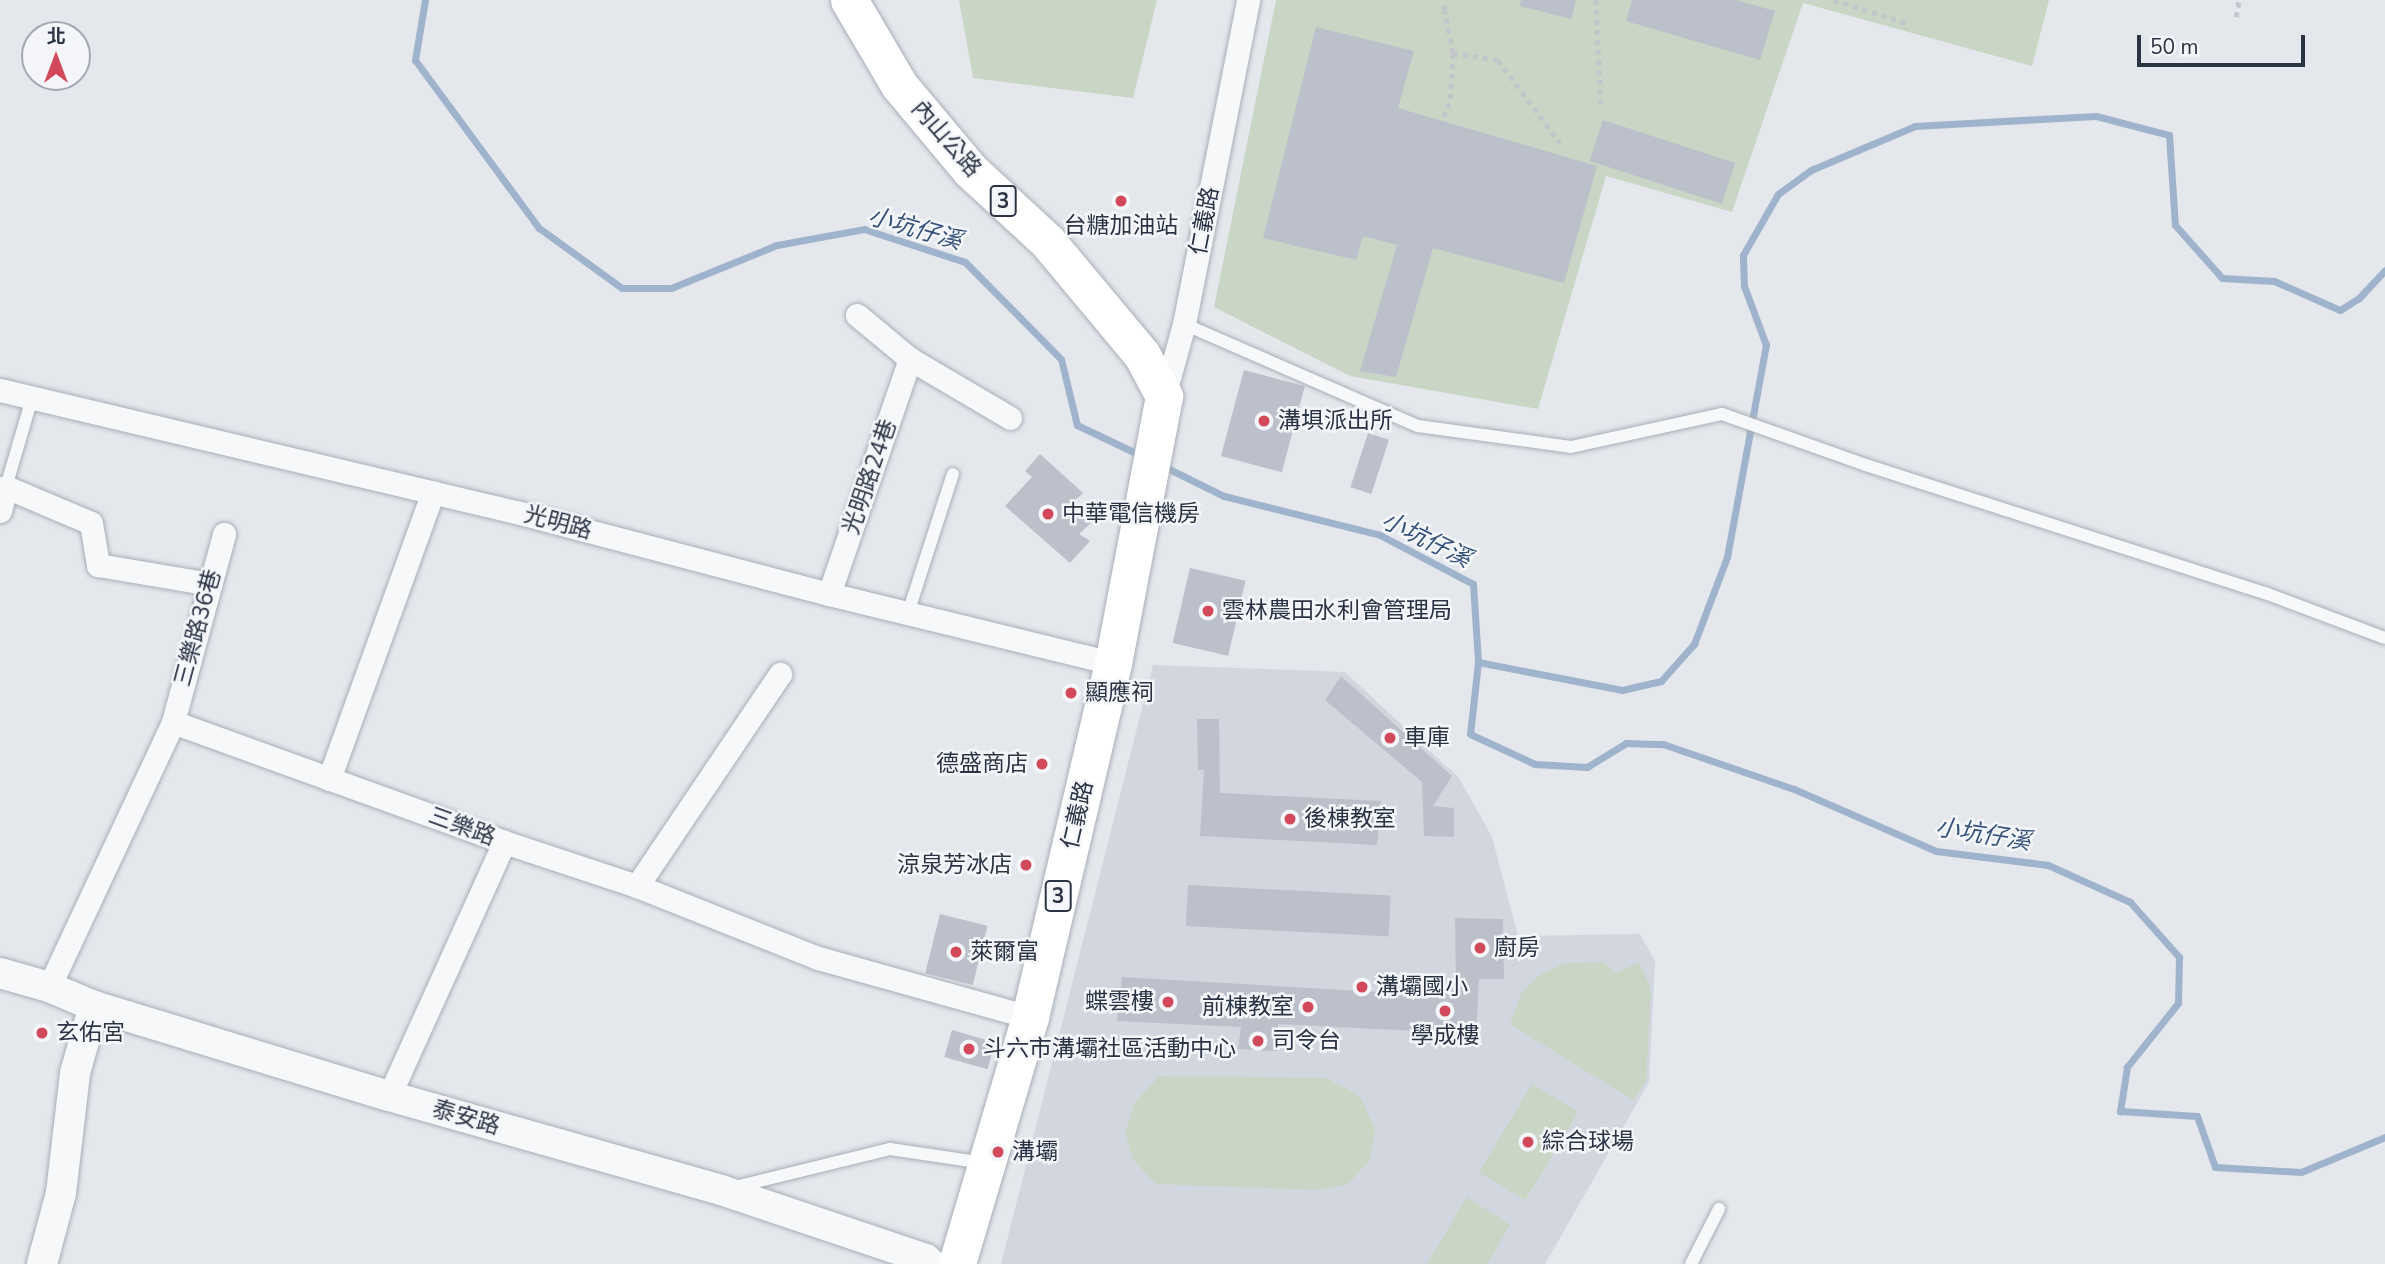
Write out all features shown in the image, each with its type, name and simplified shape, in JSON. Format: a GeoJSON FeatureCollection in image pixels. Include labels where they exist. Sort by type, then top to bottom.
{"type":"FeatureCollection","features":[{"type":"Feature","properties":{"kind":"main road","name":"內山公路"},"geometry":{"type":"LineString","coordinates":[[849,0],[899,85],[970,170],[1055,250],[1142,355],[1164,396]]}},
{"type":"Feature","properties":{"kind":"main road","name":"仁義路"},"geometry":{"type":"LineString","coordinates":[[957,1264],[1030,1017],[1113,663],[1164,396]]}},
{"type":"Feature","properties":{"kind":"street","name":"仁義路"},"geometry":{"type":"LineString","coordinates":[[1164,396],[1184,324],[1248,0]]}},
{"type":"Feature","properties":{"kind":"street"},"geometry":{"type":"LineString","coordinates":[[857,315],[910,359],[1010,418]]}},
{"type":"Feature","properties":{"kind":"street","name":"光明路24巷"},"geometry":{"type":"LineString","coordinates":[[829,594],[910,359]]}},
{"type":"Feature","properties":{"kind":"street","name":"光明路"},"geometry":{"type":"LineString","coordinates":[[0,390],[433,492],[829,594],[1113,663]]}},
{"type":"Feature","properties":{"kind":"street"},"geometry":{"type":"LineString","coordinates":[[0,511],[6,487],[90,523],[98,565],[210,584]]}},
{"type":"Feature","properties":{"kind":"street"},"geometry":{"type":"LineString","coordinates":[[329,779],[433,492]]}},
{"type":"Feature","properties":{"kind":"street","name":"三樂路36巷"},"geometry":{"type":"LineString","coordinates":[[173,722],[224,534]]}},
{"type":"Feature","properties":{"kind":"street"},"geometry":{"type":"LineString","coordinates":[[637,886],[780,674]]}},
{"type":"Feature","properties":{"kind":"street"},"geometry":{"type":"LineString","coordinates":[[49,988],[173,722]]}},
{"type":"Feature","properties":{"kind":"street","name":"三樂路"},"geometry":{"type":"LineString","coordinates":[[173,722],[504,842],[637,886],[818,958],[1030,1017]]}},
{"type":"Feature","properties":{"kind":"street"},"geometry":{"type":"LineString","coordinates":[[389,1096],[504,842]]}},
{"type":"Feature","properties":{"kind":"street","name":"泰安路"},"geometry":{"type":"LineString","coordinates":[[0,973],[94,1006],[389,1096],[721,1190],[926,1259],[931,1264]]}},
{"type":"Feature","properties":{"kind":"street"},"geometry":{"type":"LineString","coordinates":[[42,1264],[61,1193],[75,1073],[94,1006]]}},
{"type":"Feature","properties":{"kind":"lane"},"geometry":{"type":"LineString","coordinates":[[1184,324],[1418,426],[1571,447],[1722,414],[1866,466],[2265,593],[2385,638]]}},
{"type":"Feature","properties":{"kind":"lane"},"geometry":{"type":"LineString","coordinates":[[6,487],[33,398]]}},
{"type":"Feature","properties":{"kind":"lane"},"geometry":{"type":"LineString","coordinates":[[908,613],[953,474]]}},
{"type":"Feature","properties":{"kind":"lane"},"geometry":{"type":"LineString","coordinates":[[721,1190],[890,1149],[989,1163]]}},
{"type":"Feature","properties":{"kind":"lane"},"geometry":{"type":"LineString","coordinates":[[1691,1264],[1718,1209]]}},
{"type":"Feature","properties":{"kind":"path"},"geometry":{"type":"LineString","coordinates":[[1444,117],[1450,99],[1453,53],[1444,10],[1446,0]]}},
{"type":"Feature","properties":{"kind":"path"},"geometry":{"type":"LineString","coordinates":[[1596,0],[1601,104]]}},
{"type":"Feature","properties":{"kind":"path"},"geometry":{"type":"LineString","coordinates":[[1834,0],[1906,23]]}},
{"type":"Feature","properties":{"kind":"path"},"geometry":{"type":"LineString","coordinates":[[2236,17],[2239,0]]}},
{"type":"Feature","properties":{"kind":"path"},"geometry":{"type":"LineString","coordinates":[[1453,53],[1498,60],[1560,143]]}},
{"type":"Feature","properties":{"kind":"shaded area","name":"溝壩國小"},"geometry":{"type":"Polygon","coordinates":[[[1153,665],[1345,672],[1459,778],[1492,837],[1518,936],[1640,934],[1655,961],[1649,1082],[1545,1264],[1001,1264],[1153,665]]]}},
{"type":"Feature","properties":{"kind":"green space"},"geometry":{"type":"Polygon","coordinates":[[[959,0],[1157,0],[1133,98],[973,78],[959,0]]]}},
{"type":"Feature","properties":{"kind":"green space"},"geometry":{"type":"Polygon","coordinates":[[[1276,0],[2049,0],[2032,66],[1803,3],[1732,212],[1606,176],[1538,409],[1350,376],[1214,307],[1276,0]]]}},
{"type":"Feature","properties":{"kind":"green space"},"geometry":{"type":"Polygon","coordinates":[[[1604,962],[1615,974],[1639,962],[1651,989],[1646,1081],[1633,1100],[1510,1024],[1521,994],[1536,977],[1565,963],[1604,962]]]}},
{"type":"Feature","properties":{"kind":"green space"},"geometry":{"type":"Polygon","coordinates":[[[1159,1076],[1325,1078],[1360,1096],[1375,1129],[1370,1160],[1348,1184],[1318,1190],[1156,1184],[1133,1160],[1125,1132],[1135,1102],[1159,1076]]]}},
{"type":"Feature","properties":{"kind":"green space","name":"綜合球場"},"geometry":{"type":"Polygon","coordinates":[[[1532,1084],[1578,1112],[1525,1200],[1479,1172],[1532,1084]]]}},
{"type":"Feature","properties":{"kind":"green space"},"geometry":{"type":"Polygon","coordinates":[[[1467,1197],[1510,1225],[1487,1264],[1427,1264],[1467,1197]]]}},
{"type":"Feature","properties":{"kind":"building"},"geometry":{"type":"Polygon","coordinates":[[[1521,0],[1576,0],[1571,19],[1520,6],[1521,0]]]}},
{"type":"Feature","properties":{"kind":"building"},"geometry":{"type":"Polygon","coordinates":[[[1632,0],[1736,0],[1775,11],[1760,60],[1626,21],[1632,0]]]}},
{"type":"Feature","properties":{"kind":"building"},"geometry":{"type":"Polygon","coordinates":[[[1316,27],[1414,51],[1398,108],[1597,166],[1564,283],[1433,248],[1396,377],[1360,371],[1397,245],[1363,236],[1356,260],[1263,238],[1316,27]]]}},
{"type":"Feature","properties":{"kind":"building"},"geometry":{"type":"Polygon","coordinates":[[[1603,120],[1735,163],[1722,204],[1590,161],[1603,120]]]}},
{"type":"Feature","properties":{"kind":"building","name":"溝埧派出所"},"geometry":{"type":"Polygon","coordinates":[[[1244,370],[1305,386],[1282,472],[1221,456],[1244,370]]]}},
{"type":"Feature","properties":{"kind":"building"},"geometry":{"type":"Polygon","coordinates":[[[1368,433],[1389,440],[1371,494],[1350,487],[1368,433]]]}},
{"type":"Feature","properties":{"kind":"building","name":"中華電信機房"},"geometry":{"type":"Polygon","coordinates":[[[1040,454],[1083,493],[1070,505],[1092,522],[1079,534],[1090,541],[1070,563],[1005,506],[1032,477],[1025,471],[1040,454]]]}},
{"type":"Feature","properties":{"kind":"building","name":"雲林農田水利會管理局"},"geometry":{"type":"Polygon","coordinates":[[[1190,568],[1246,581],[1228,656],[1173,643],[1190,568]]]}},
{"type":"Feature","properties":{"kind":"building","name":"車庫"},"geometry":{"type":"Polygon","coordinates":[[[1341,676],[1452,776],[1433,806],[1454,808],[1454,837],[1424,836],[1422,782],[1325,700],[1341,676]]]}},
{"type":"Feature","properties":{"kind":"building","name":"後棟教室"},"geometry":{"type":"Polygon","coordinates":[[[1197,719],[1219,719],[1220,793],[1381,801],[1377,845],[1200,836],[1204,770],[1198,770],[1197,719]]]}},
{"type":"Feature","properties":{"kind":"building"},"geometry":{"type":"Polygon","coordinates":[[[1188,885],[1391,896],[1389,937],[1186,926],[1188,885]]]}},
{"type":"Feature","properties":{"kind":"building","name":"萊爾富"},"geometry":{"type":"Polygon","coordinates":[[[940,914],[988,926],[973,985],[925,973],[940,914]]]}},
{"type":"Feature","properties":{"kind":"building"},"geometry":{"type":"Polygon","coordinates":[[[1455,918],[1503,919],[1504,979],[1479,979],[1476,1034],[1278,1024],[1277,1051],[1238,1049],[1241,1027],[1117,1021],[1122,977],[1413,994],[1413,986],[1456,988],[1455,918]]]}},
{"type":"Feature","properties":{"kind":"building","name":"斗六市溝壩社區活動中心"},"geometry":{"type":"Polygon","coordinates":[[[952,1030],[995,1042],[988,1069],[944,1057],[952,1030]]]}},
{"type":"Feature","properties":{"kind":"waterway","name":"小坑仔溪"},"geometry":{"type":"LineString","coordinates":[[425,0],[415,60],[539,228],[622,288],[671,288],[777,245],[864,229],[965,262],[1061,359],[1077,425],[1142,456]]}},
{"type":"Feature","properties":{"kind":"waterway"},"geometry":{"type":"LineString","coordinates":[[1478,662],[1622,690],[1661,681],[1694,644],[1727,557],[1766,345],[1744,286],[1743,255],[1778,194],[1811,170],[1915,126],[2096,116],[2169,135],[2175,225],[2222,278],[2274,281],[2340,310],[2359,298],[2385,270]]}},
{"type":"Feature","properties":{"kind":"waterway","name":"小坑仔溪"},"geometry":{"type":"LineString","coordinates":[[1163,466],[1224,496],[1380,535],[1473,584],[1478,662],[1470,734],[1535,764],[1587,767],[1626,743],[1663,744],[1794,789],[1936,851],[2048,865],[2130,902],[2179,957],[2178,1003],[2127,1067],[2120,1111],[2197,1116],[2215,1167],[2301,1172],[2385,1137]]}},
{"type":"Feature","properties":{"kind":"place","name":"台糖加油站"},"geometry":{"type":"Point","coordinates":[1121,201]}},
{"type":"Feature","properties":{"kind":"place","name":"溝埧派出所"},"geometry":{"type":"Point","coordinates":[1264,421]}},
{"type":"Feature","properties":{"kind":"place","name":"中華電信機房"},"geometry":{"type":"Point","coordinates":[1048,514]}},
{"type":"Feature","properties":{"kind":"place","name":"雲林農田水利會管理局"},"geometry":{"type":"Point","coordinates":[1208,611]}},
{"type":"Feature","properties":{"kind":"place","name":"顯應祠"},"geometry":{"type":"Point","coordinates":[1071,693]}},
{"type":"Feature","properties":{"kind":"place","name":"車庫"},"geometry":{"type":"Point","coordinates":[1390,738]}},
{"type":"Feature","properties":{"kind":"place","name":"德盛商店"},"geometry":{"type":"Point","coordinates":[1042,764]}},
{"type":"Feature","properties":{"kind":"place","name":"後棟教室"},"geometry":{"type":"Point","coordinates":[1290,819]}},
{"type":"Feature","properties":{"kind":"place","name":"涼泉芳冰店"},"geometry":{"type":"Point","coordinates":[1026,865]}},
{"type":"Feature","properties":{"kind":"place","name":"廚房"},"geometry":{"type":"Point","coordinates":[1480,948]}},
{"type":"Feature","properties":{"kind":"place","name":"萊爾富"},"geometry":{"type":"Point","coordinates":[956,952]}},
{"type":"Feature","properties":{"kind":"place","name":"溝壩國小"},"geometry":{"type":"Point","coordinates":[1362,987]}},
{"type":"Feature","properties":{"kind":"place","name":"蝶雲樓"},"geometry":{"type":"Point","coordinates":[1168,1002]}},
{"type":"Feature","properties":{"kind":"place","name":"前棟教室"},"geometry":{"type":"Point","coordinates":[1308,1007]}},
{"type":"Feature","properties":{"kind":"place","name":"學成樓"},"geometry":{"type":"Point","coordinates":[1445,1011]}},
{"type":"Feature","properties":{"kind":"place","name":"玄佑宮"},"geometry":{"type":"Point","coordinates":[42,1033]}},
{"type":"Feature","properties":{"kind":"place","name":"司令台"},"geometry":{"type":"Point","coordinates":[1258,1041]}},
{"type":"Feature","properties":{"kind":"place","name":"斗六市溝壩社區活動中心"},"geometry":{"type":"Point","coordinates":[969,1049]}},
{"type":"Feature","properties":{"kind":"place","name":"綜合球場"},"geometry":{"type":"Point","coordinates":[1528,1142]}},
{"type":"Feature","properties":{"kind":"place","name":"溝壩"},"geometry":{"type":"Point","coordinates":[998,1152]}}]}
